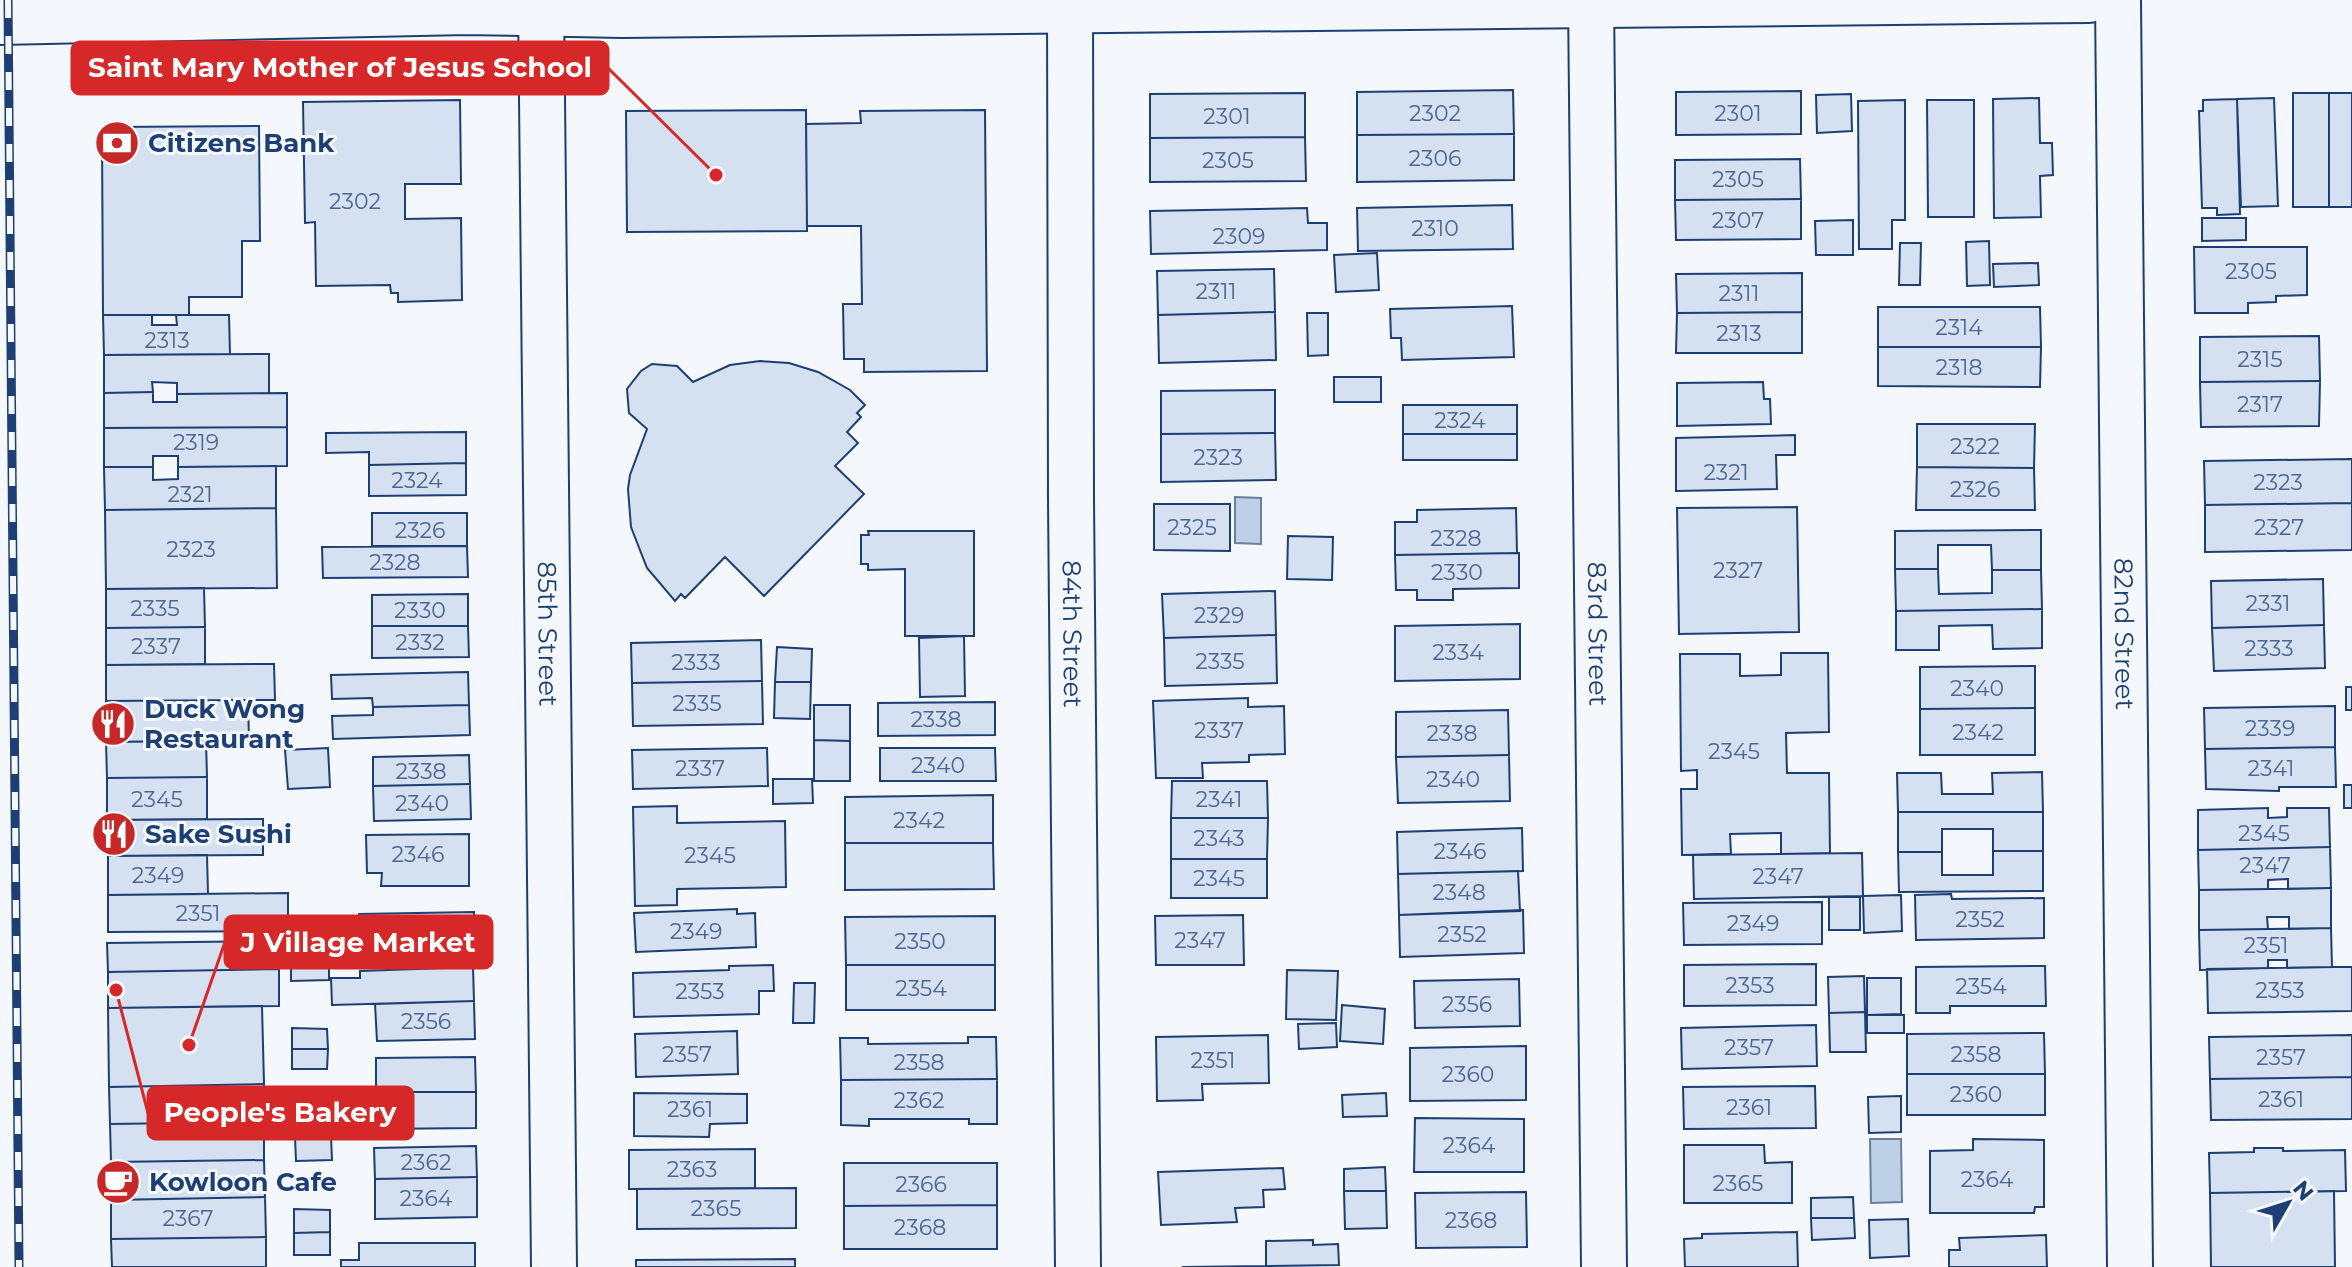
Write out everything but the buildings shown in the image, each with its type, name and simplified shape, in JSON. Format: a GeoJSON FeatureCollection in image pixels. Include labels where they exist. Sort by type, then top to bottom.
{"type":"FeatureCollection","features":[{"type":"Feature","properties":{"kind":"street"},"geometry":{"type":"LineString","coordinates":[[0,22],[466,12],[541,7],[2089,0]]}},
{"type":"Feature","properties":{"kind":"street","name":"82nd Street"},"geometry":{"type":"LineString","coordinates":[[2118,0],[2130,1267]]}},
{"type":"Feature","properties":{"kind":"street","name":"83rd Street"},"geometry":{"type":"LineString","coordinates":[[1591,3],[1604,1267]]}},
{"type":"Feature","properties":{"kind":"street","name":"84th Street"},"geometry":{"type":"LineString","coordinates":[[1070,5],[1078,1267]]}},
{"type":"Feature","properties":{"kind":"street","name":"85th Street"},"geometry":{"type":"LineString","coordinates":[[541,7],[554,1267]]}},
{"type":"Feature","properties":{"kind":"water"},"geometry":{"type":"Polygon","coordinates":[[[1235,497],[1261,498],[1261,544],[1235,543],[1235,497]]]}},
{"type":"Feature","properties":{"kind":"water"},"geometry":{"type":"Polygon","coordinates":[[[1870,1139],[1901,1139],[1902,1202],[1871,1203],[1870,1139]]]}},
{"type":"Feature","properties":{"kind":"railway"},"geometry":{"type":"LineString","coordinates":[[8,0],[19,1267]]}},
{"type":"Feature","properties":{"kind":"place","name":"Citizens Bank"},"geometry":{"type":"Point","coordinates":[117,143]}},
{"type":"Feature","properties":{"kind":"place","name":"Saint Mary Mother of Jesus School"},"geometry":{"type":"Point","coordinates":[716,175]}},
{"type":"Feature","properties":{"kind":"place","name":"Duck Wong Restaurant"},"geometry":{"type":"Point","coordinates":[113,724]}},
{"type":"Feature","properties":{"kind":"place","name":"Sake Sushi"},"geometry":{"type":"Point","coordinates":[114,834]}},
{"type":"Feature","properties":{"kind":"place","name":"People's Bakery"},"geometry":{"type":"Point","coordinates":[116,990]}},
{"type":"Feature","properties":{"kind":"place","name":"J Village Market"},"geometry":{"type":"Point","coordinates":[189,1045]}},
{"type":"Feature","properties":{"kind":"place","name":"Kowloon Cafe"},"geometry":{"type":"Point","coordinates":[118,1182]}}]}
